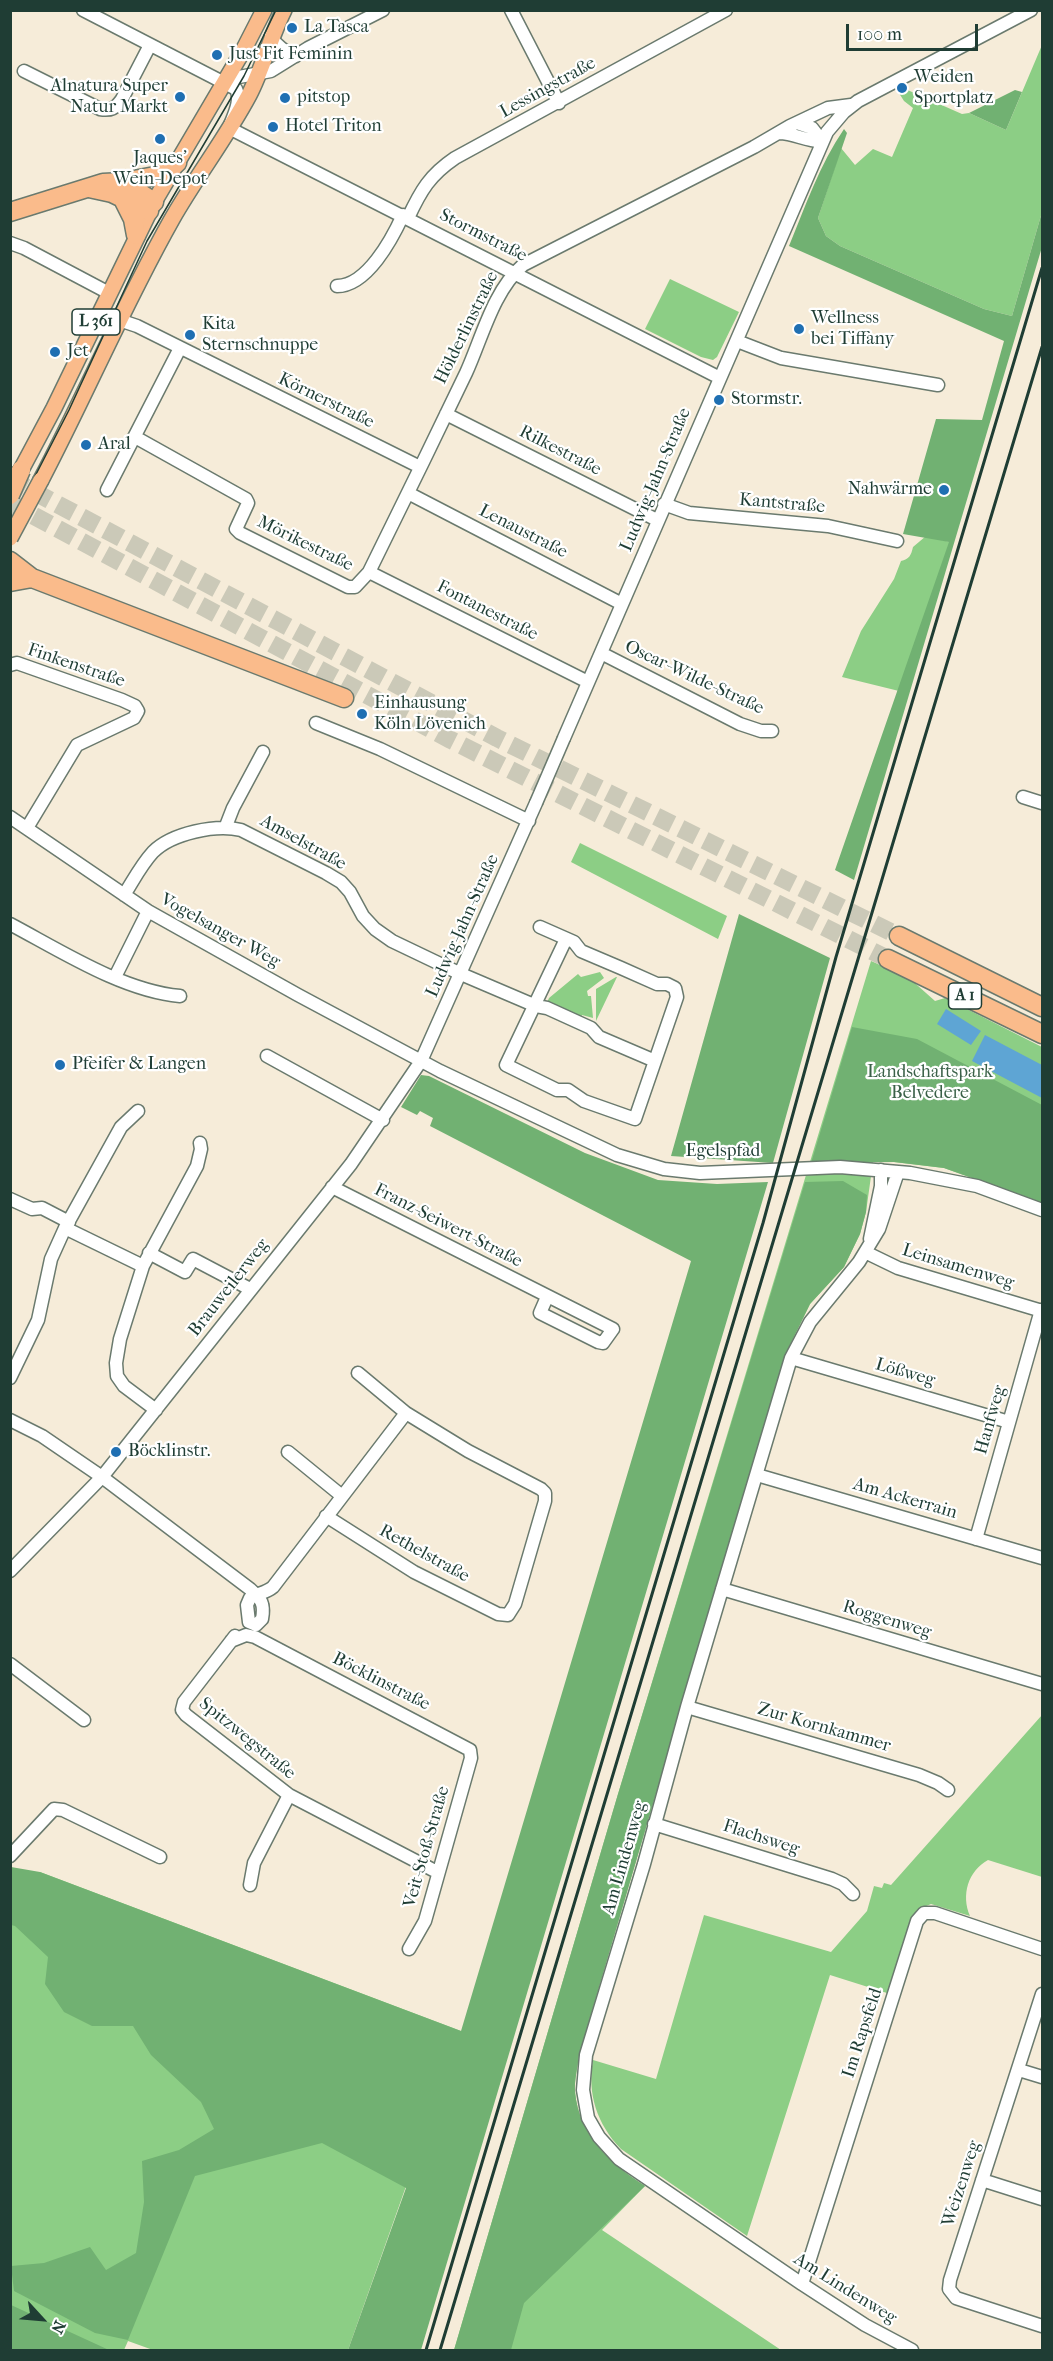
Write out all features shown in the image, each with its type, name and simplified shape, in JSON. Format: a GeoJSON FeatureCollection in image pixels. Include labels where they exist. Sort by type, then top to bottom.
{"type":"FeatureCollection","features":[{"type":"Feature","properties":{"kind":"highway"},"geometry":{"type":"LineString","coordinates":[[123,191],[177,163]]}},
{"type":"Feature","properties":{"kind":"highway"},"geometry":{"type":"LineString","coordinates":[[10,212],[103,183],[151,206]]}},
{"type":"Feature","properties":{"kind":"highway"},"geometry":{"type":"LineString","coordinates":[[123,191],[133,219],[136,236]]}},
{"type":"Feature","properties":{"kind":"highway"},"geometry":{"type":"LineString","coordinates":[[10,495],[16,477]]}},
{"type":"Feature","properties":{"kind":"highway"},"geometry":{"type":"LineString","coordinates":[[10,561],[32,578],[344,698]]}},
{"type":"Feature","properties":{"kind":"highway"},"geometry":{"type":"LineString","coordinates":[[10,582],[32,578]]}},
{"type":"Feature","properties":{"kind":"highway","name":"A 1"},"geometry":{"type":"LineString","coordinates":[[899,936],[1042,1007]]}},
{"type":"Feature","properties":{"kind":"highway","name":"A 1"},"geometry":{"type":"LineString","coordinates":[[888,959],[1042,1034]]}},
{"type":"Feature","properties":{"kind":"main road","name":"L 361"},"geometry":{"type":"LineString","coordinates":[[16,477],[151,206],[264,10]]}},
{"type":"Feature","properties":{"kind":"main road","name":"L 361"},"geometry":{"type":"LineString","coordinates":[[11,535],[95,375],[119,320],[172,220],[250,93],[271,36],[284,10]]}},
{"type":"Feature","properties":{"kind":"main road"},"geometry":{"type":"LineString","coordinates":[[151,206],[172,220]]}},
{"type":"Feature","properties":{"kind":"street"},"geometry":{"type":"LineString","coordinates":[[83,10],[236,89],[239,94],[229,128]]}},
{"type":"Feature","properties":{"kind":"street"},"geometry":{"type":"LineString","coordinates":[[223,84],[239,77],[271,71],[383,10]]}},
{"type":"Feature","properties":{"kind":"street"},"geometry":{"type":"LineString","coordinates":[[511,10],[559,103]]}},
{"type":"Feature","properties":{"kind":"street","name":"Lessingstraße"},"geometry":{"type":"LineString","coordinates":[[337,286],[357,281],[386,249],[426,182],[439,169],[455,158],[726,10]]}},
{"type":"Feature","properties":{"kind":"street","name":"Ludwig-Jahn-Straße"},"geometry":{"type":"LineString","coordinates":[[421,1061],[529,820],[822,141],[833,123],[851,105],[1031,10]]}},
{"type":"Feature","properties":{"kind":"street"},"geometry":{"type":"LineString","coordinates":[[271,36],[275,44],[296,56]]}},
{"type":"Feature","properties":{"kind":"street"},"geometry":{"type":"LineString","coordinates":[[24,70],[108,111],[117,107],[150,45]]}},
{"type":"Feature","properties":{"kind":"street","name":"Hölderlinstraße"},"geometry":{"type":"LineString","coordinates":[[369,572],[446,414],[497,300],[514,273],[523,264],[797,123],[828,108],[851,105]]}},
{"type":"Feature","properties":{"kind":"street"},"geometry":{"type":"LineString","coordinates":[[797,123],[812,128],[822,141]]}},
{"type":"Feature","properties":{"kind":"street","name":"Stormstraße"},"geometry":{"type":"LineString","coordinates":[[229,128],[720,378]]}},
{"type":"Feature","properties":{"kind":"street"},"geometry":{"type":"LineString","coordinates":[[779,134],[791,133],[812,141],[822,141]]}},
{"type":"Feature","properties":{"kind":"street"},"geometry":{"type":"LineString","coordinates":[[10,243],[24,248],[109,293]]}},
{"type":"Feature","properties":{"kind":"street","name":"Körnerstraße"},"geometry":{"type":"LineString","coordinates":[[119,320],[137,326],[420,467]]}},
{"type":"Feature","properties":{"kind":"street"},"geometry":{"type":"LineString","coordinates":[[737,341],[782,358],[938,385]]}},
{"type":"Feature","properties":{"kind":"street"},"geometry":{"type":"LineString","coordinates":[[107,490],[180,348]]}},
{"type":"Feature","properties":{"kind":"street","name":"Rilkestraße"},"geometry":{"type":"LineString","coordinates":[[446,414],[657,520]]}},
{"type":"Feature","properties":{"kind":"street","name":"Mörikestraße"},"geometry":{"type":"LineString","coordinates":[[135,437],[246,499],[248,503],[236,529],[240,532],[348,587],[358,585],[369,572]]}},
{"type":"Feature","properties":{"kind":"street","name":"Lenaustraße"},"geometry":{"type":"LineString","coordinates":[[408,493],[622,604]]}},
{"type":"Feature","properties":{"kind":"street","name":"Kantstraße"},"geometry":{"type":"LineString","coordinates":[[664,504],[689,513],[828,526],[897,541]]}},
{"type":"Feature","properties":{"kind":"street","name":"Fontanestraße"},"geometry":{"type":"LineString","coordinates":[[369,572],[588,682]]}},
{"type":"Feature","properties":{"kind":"street","name":"Oscar-Wilde-Straße"},"geometry":{"type":"LineString","coordinates":[[601,653],[740,724],[761,731],[772,731]]}},
{"type":"Feature","properties":{"kind":"street","name":"Finkenstraße"},"geometry":{"type":"LineString","coordinates":[[10,665],[17,663],[122,700],[135,706],[138,711],[134,718],[78,745],[27,828]]}},
{"type":"Feature","properties":{"kind":"street"},"geometry":{"type":"LineString","coordinates":[[316,723],[414,764],[529,820]]}},
{"type":"Feature","properties":{"kind":"street"},"geometry":{"type":"LineString","coordinates":[[226,826],[263,752]]}},
{"type":"Feature","properties":{"kind":"street"},"geometry":{"type":"LineString","coordinates":[[1023,797],[1042,803]]}},
{"type":"Feature","properties":{"kind":"street","name":"Vogelsanger Weg"},"geometry":{"type":"LineString","coordinates":[[10,817],[148,911],[326,1011],[421,1061]]}},
{"type":"Feature","properties":{"kind":"street","name":"Amselstraße"},"geometry":{"type":"LineString","coordinates":[[124,895],[154,851],[192,832],[226,826],[254,835],[341,882],[350,892],[363,916],[375,929],[401,946],[536,1006],[547,1008],[591,1028],[599,1037],[655,1061]]}},
{"type":"Feature","properties":{"kind":"street"},"geometry":{"type":"LineString","coordinates":[[115,977],[148,911]]}},
{"type":"Feature","properties":{"kind":"street"},"geometry":{"type":"LineString","coordinates":[[10,924],[115,977],[160,993],[180,996]]}},
{"type":"Feature","properties":{"kind":"street"},"geometry":{"type":"LineString","coordinates":[[540,927],[574,942],[581,951],[657,984],[667,984],[675,988],[677,997],[635,1119],[584,1101],[568,1090],[557,1090],[506,1065],[566,939]]}},
{"type":"Feature","properties":{"kind":"street"},"geometry":{"type":"LineString","coordinates":[[267,1056],[383,1120]]}},
{"type":"Feature","properties":{"kind":"street","name":"Brauweilerweg"},"geometry":{"type":"LineString","coordinates":[[10,1571],[102,1477],[156,1410],[383,1120],[421,1061]]}},
{"type":"Feature","properties":{"kind":"street","name":"Egelspfad"},"geometry":{"type":"LineString","coordinates":[[421,1061],[596,1146],[664,1169],[700,1173],[840,1167],[882,1170],[977,1186],[1042,1210]]}},
{"type":"Feature","properties":{"kind":"street"},"geometry":{"type":"LineString","coordinates":[[10,1378],[38,1320],[51,1259],[67,1225],[121,1127],[138,1111]]}},
{"type":"Feature","properties":{"kind":"street"},"geometry":{"type":"LineString","coordinates":[[156,1410],[124,1386],[117,1376],[120,1339],[143,1266],[197,1166],[200,1143]]}},
{"type":"Feature","properties":{"kind":"street","name":"Am Lindenweg"},"geometry":{"type":"LineString","coordinates":[[867,1248],[881,1186],[882,1170]]}},
{"type":"Feature","properties":{"kind":"street","name":"Am Lindenweg"},"geometry":{"type":"LineString","coordinates":[[898,1172],[879,1229],[810,1322],[790,1358],[687,1707],[644,1864],[586,2055],[582,2090],[588,2118],[599,2137],[619,2159],[802,2284],[866,2325],[912,2350]]}},
{"type":"Feature","properties":{"kind":"street","name":"Franz-Seiwert-Straße"},"geometry":{"type":"LineString","coordinates":[[332,1187],[613,1329],[606,1341],[597,1342],[540,1313],[547,1297]]}},
{"type":"Feature","properties":{"kind":"street"},"geometry":{"type":"LineString","coordinates":[[10,1199],[33,1209],[42,1208],[67,1225],[143,1266]]}},
{"type":"Feature","properties":{"kind":"street","name":"Leinsamenweg"},"geometry":{"type":"LineString","coordinates":[[867,1248],[898,1268],[1042,1311]]}},
{"type":"Feature","properties":{"kind":"street"},"geometry":{"type":"LineString","coordinates":[[149,1253],[185,1272],[193,1258],[250,1289]]}},
{"type":"Feature","properties":{"kind":"street","name":"Hanfweg"},"geometry":{"type":"LineString","coordinates":[[976,1539],[1042,1311]]}},
{"type":"Feature","properties":{"kind":"street","name":"Lößweg"},"geometry":{"type":"LineString","coordinates":[[790,1358],[1008,1422]]}},
{"type":"Feature","properties":{"kind":"street"},"geometry":{"type":"LineString","coordinates":[[248,1614],[256,1625],[263,1614],[268,1594],[406,1413],[358,1373]]}},
{"type":"Feature","properties":{"kind":"street","name":"Rethelstraße"},"geometry":{"type":"LineString","coordinates":[[326,1516],[414,1572],[498,1614],[508,1615],[514,1604],[545,1501],[545,1493],[468,1451],[406,1413]]}},
{"type":"Feature","properties":{"kind":"street"},"geometry":{"type":"LineString","coordinates":[[10,1420],[42,1436],[102,1477],[257,1596],[263,1603],[265,1632],[274,1647]]}},
{"type":"Feature","properties":{"kind":"street"},"geometry":{"type":"LineString","coordinates":[[288,1452],[342,1496]]}},
{"type":"Feature","properties":{"kind":"street","name":"Am Ackerrain"},"geometry":{"type":"LineString","coordinates":[[757,1475],[1042,1558]]}},
{"type":"Feature","properties":{"kind":"street"},"geometry":{"type":"LineString","coordinates":[[238,1580],[244,1588],[248,1614],[259,1639]]}},
{"type":"Feature","properties":{"kind":"street"},"geometry":{"type":"LineString","coordinates":[[231,1641],[248,1614],[250,1598],[273,1587]]}},
{"type":"Feature","properties":{"kind":"street","name":"Roggenweg"},"geometry":{"type":"LineString","coordinates":[[722,1588],[1042,1684]]}},
{"type":"Feature","properties":{"kind":"street"},"geometry":{"type":"LineString","coordinates":[[231,1641],[246,1635],[259,1639]]}},
{"type":"Feature","properties":{"kind":"street","name":"Böcklinstraße"},"geometry":{"type":"LineString","coordinates":[[259,1639],[470,1750]]}},
{"type":"Feature","properties":{"kind":"street","name":"Spitzwegstraße"},"geometry":{"type":"LineString","coordinates":[[231,1641],[184,1702],[182,1710],[289,1795],[437,1872]]}},
{"type":"Feature","properties":{"kind":"street"},"geometry":{"type":"LineString","coordinates":[[10,1664],[84,1720]]}},
{"type":"Feature","properties":{"kind":"street","name":"Zur Kornkammer"},"geometry":{"type":"LineString","coordinates":[[687,1707],[919,1775],[948,1790]]}},
{"type":"Feature","properties":{"kind":"street","name":"Veit-Stoß-Straße"},"geometry":{"type":"LineString","coordinates":[[409,1949],[425,1921],[471,1758],[470,1750]]}},
{"type":"Feature","properties":{"kind":"street","name":"Spitzwegstraße"},"geometry":{"type":"LineString","coordinates":[[250,1885],[254,1863],[289,1795]]}},
{"type":"Feature","properties":{"kind":"street"},"geometry":{"type":"LineString","coordinates":[[10,1857],[54,1809],[63,1810],[160,1857]]}},
{"type":"Feature","properties":{"kind":"street","name":"Flachsweg"},"geometry":{"type":"LineString","coordinates":[[654,1824],[832,1879],[843,1884],[853,1893]]}},
{"type":"Feature","properties":{"kind":"street","name":"Im Rapsfeld"},"geometry":{"type":"LineString","coordinates":[[802,2284],[917,1921],[924,1913],[935,1913],[1042,1949]]}},
{"type":"Feature","properties":{"kind":"street","name":"Weizenweg"},"geometry":{"type":"LineString","coordinates":[[1042,1994],[950,2280],[951,2294],[963,2301],[1042,2326]]}},
{"type":"Feature","properties":{"kind":"street"},"geometry":{"type":"LineString","coordinates":[[1018,2070],[1042,2077]]}},
{"type":"Feature","properties":{"kind":"street"},"geometry":{"type":"LineString","coordinates":[[982,2180],[1042,2199]]}},
{"type":"Feature","properties":{"kind":"green space"},"geometry":{"type":"Polygon","coordinates":[[[1042,45],[1042,212],[1012,316],[984,309],[840,246],[826,236],[818,218],[841,148],[855,165],[873,149],[892,157],[913,108],[904,101],[897,90],[903,88],[1006,130],[1042,45]]]}},
{"type":"Feature","properties":{"kind":"green space"},"geometry":{"type":"Polygon","coordinates":[[[1015,90],[1022,92],[1006,130],[969,113],[1015,90]]]}},
{"type":"Feature","properties":{"kind":"green space"},"geometry":{"type":"Polygon","coordinates":[[[844,129],[847,133],[818,218],[826,236],[840,246],[984,309],[1012,316],[1042,212],[1042,247],[854,880],[835,870],[949,542],[903,534],[936,419],[982,420],[1004,341],[789,246],[820,171],[844,129]]]}},
{"type":"Feature","properties":{"kind":"green space"},"geometry":{"type":"Polygon","coordinates":[[[670,279],[739,312],[717,357],[713,360],[701,357],[645,329],[670,279]]]}},
{"type":"Feature","properties":{"kind":"green space"},"geometry":{"type":"Polygon","coordinates":[[[926,536],[950,542],[899,691],[842,677],[861,631],[894,579],[901,561],[909,557],[913,547],[926,536]]]}},
{"type":"Feature","properties":{"kind":"green space"},"geometry":{"type":"Polygon","coordinates":[[[580,843],[727,916],[718,939],[571,862],[580,843]]]}},
{"type":"Feature","properties":{"kind":"green space"},"geometry":{"type":"Polygon","coordinates":[[[739,914],[830,958],[773,1163],[671,1156],[739,914]]]}},
{"type":"Feature","properties":{"kind":"green space","name":"Landschaftspark Belvedere"},"geometry":{"type":"Polygon","coordinates":[[[871,961],[908,977],[935,1001],[945,998],[1042,1047],[1042,1203],[944,1168],[873,1162],[866,1212],[860,1234],[844,1267],[810,1304],[785,1355],[579,2055],[575,2083],[578,2108],[590,2135],[609,2158],[645,2186],[602,2230],[781,2350],[454,2350],[618,1794],[871,961]]]}},
{"type":"Feature","properties":{"kind":"green space"},"geometry":{"type":"Polygon","coordinates":[[[600,972],[604,978],[587,991],[588,996],[591,996],[593,1018],[582,1015],[580,1020],[546,1005],[549,998],[578,974],[581,977],[600,972]]]}},
{"type":"Feature","properties":{"kind":"green space"},"geometry":{"type":"Polygon","coordinates":[[[617,977],[596,1021],[596,989],[617,977]]]}},
{"type":"Feature","properties":{"kind":"green space"},"geometry":{"type":"Polygon","coordinates":[[[852,1027],[917,1039],[1042,1105],[1042,1203],[944,1168],[894,1162],[811,1163],[852,1027]]]}},
{"type":"Feature","properties":{"kind":"green space"},"geometry":{"type":"Polygon","coordinates":[[[421,1075],[429,1076],[585,1153],[658,1180],[717,1184],[768,1182],[421,2350],[348,2350],[406,2188],[322,2143],[195,2176],[128,2340],[95,2333],[14,2291],[11,2266],[44,2263],[90,2247],[106,2270],[136,2253],[144,2202],[142,2161],[179,2150],[214,2129],[201,2102],[151,2055],[133,2026],[92,2026],[64,2012],[45,1984],[48,1957],[15,1926],[11,1925],[11,1867],[40,1872],[461,2031],[691,1261],[430,1126],[433,1118],[420,1111],[417,1115],[401,1107],[421,1075]]]}},
{"type":"Feature","properties":{"kind":"green space"},"geometry":{"type":"Polygon","coordinates":[[[843,1181],[867,1195],[866,1212],[860,1234],[844,1267],[810,1304],[785,1355],[579,2055],[575,2092],[583,2122],[590,2135],[609,2158],[645,2186],[524,2303],[511,2350],[454,2350],[618,1794],[805,1182],[843,1181]]]}},
{"type":"Feature","properties":{"kind":"green space"},"geometry":{"type":"Polygon","coordinates":[[[1042,1715],[1042,1877],[988,1860],[975,1870],[968,1884],[966,1900],[970,1916],[931,1904],[917,1910],[910,1921],[887,1993],[830,1975],[747,2236],[621,2149],[606,2129],[596,2108],[591,2085],[593,2060],[656,2079],[704,1915],[831,1952],[867,1911],[874,1886],[882,1888],[884,1883],[891,1885],[1042,1715]]]}},
{"type":"Feature","properties":{"kind":"green space"},"geometry":{"type":"Polygon","coordinates":[[[40,1872],[461,2031],[348,2350],[153,2350],[128,2341],[124,2350],[11,2350],[10,1875],[26,1880],[40,1872]]]}},
{"type":"Feature","properties":{"kind":"green space"},"geometry":{"type":"Polygon","coordinates":[[[11,2305],[109,2350],[11,2350],[11,2305]]]}},
{"type":"Feature","properties":{"kind":"water"},"geometry":{"type":"Polygon","coordinates":[[[946,1009],[981,1031],[971,1045],[937,1024],[946,1009]]]}},
{"type":"Feature","properties":{"kind":"water"},"geometry":{"type":"Polygon","coordinates":[[[985,1035],[1042,1065],[1042,1098],[972,1061],[985,1035]]]}},
{"type":"Feature","properties":{"kind":"tunnel"},"geometry":{"type":"LineString","coordinates":[[10,479],[497,738],[899,936]]}},
{"type":"Feature","properties":{"kind":"tunnel"},"geometry":{"type":"LineString","coordinates":[[10,503],[451,740],[888,959]]}},
{"type":"Feature","properties":{"kind":"tram line"},"geometry":{"type":"LineString","coordinates":[[10,525],[69,410],[147,241],[244,76],[276,10]]}},
{"type":"Feature","properties":{"kind":"railway"},"geometry":{"type":"LineString","coordinates":[[426,2350],[763,1223],[836,957],[1042,268]]}},
{"type":"Feature","properties":{"kind":"railway"},"geometry":{"type":"LineString","coordinates":[[440,2350],[1042,347]]}},
{"type":"Feature","properties":{"kind":"place","name":"La Tasca"},"geometry":{"type":"Point","coordinates":[292,28]}},
{"type":"Feature","properties":{"kind":"place","name":"Just Fit Feminin"},"geometry":{"type":"Point","coordinates":[217,55]}},
{"type":"Feature","properties":{"kind":"place","name":"Weiden Sportplatz"},"geometry":{"type":"Point","coordinates":[902,88]}},
{"type":"Feature","properties":{"kind":"place","name":"Alnatura Super Natur Markt"},"geometry":{"type":"Point","coordinates":[180,97]}},
{"type":"Feature","properties":{"kind":"place","name":"pitstop"},"geometry":{"type":"Point","coordinates":[285,98]}},
{"type":"Feature","properties":{"kind":"place","name":"Hotel Triton"},"geometry":{"type":"Point","coordinates":[273,127]}},
{"type":"Feature","properties":{"kind":"place","name":"Jaques' Wein-Depot"},"geometry":{"type":"Point","coordinates":[160,139]}},
{"type":"Feature","properties":{"kind":"place","name":"Wellness bei Tiffany"},"geometry":{"type":"Point","coordinates":[799,329]}},
{"type":"Feature","properties":{"kind":"place","name":"Kita Sternschnuppe"},"geometry":{"type":"Point","coordinates":[190,335]}},
{"type":"Feature","properties":{"kind":"place","name":"Jet"},"geometry":{"type":"Point","coordinates":[55,352]}},
{"type":"Feature","properties":{"kind":"place","name":"Stormstr."},"geometry":{"type":"Point","coordinates":[719,400]}},
{"type":"Feature","properties":{"kind":"place","name":"Aral"},"geometry":{"type":"Point","coordinates":[86,445]}},
{"type":"Feature","properties":{"kind":"place","name":"Nahwärme"},"geometry":{"type":"Point","coordinates":[944,490]}},
{"type":"Feature","properties":{"kind":"place","name":"Einhausung Köln Lövenich"},"geometry":{"type":"Point","coordinates":[362,714]}},
{"type":"Feature","properties":{"kind":"place","name":"Pfeifer & Langen"},"geometry":{"type":"Point","coordinates":[60,1065]}},
{"type":"Feature","properties":{"kind":"place","name":"Böcklinstr."},"geometry":{"type":"Point","coordinates":[116,1452]}}]}
